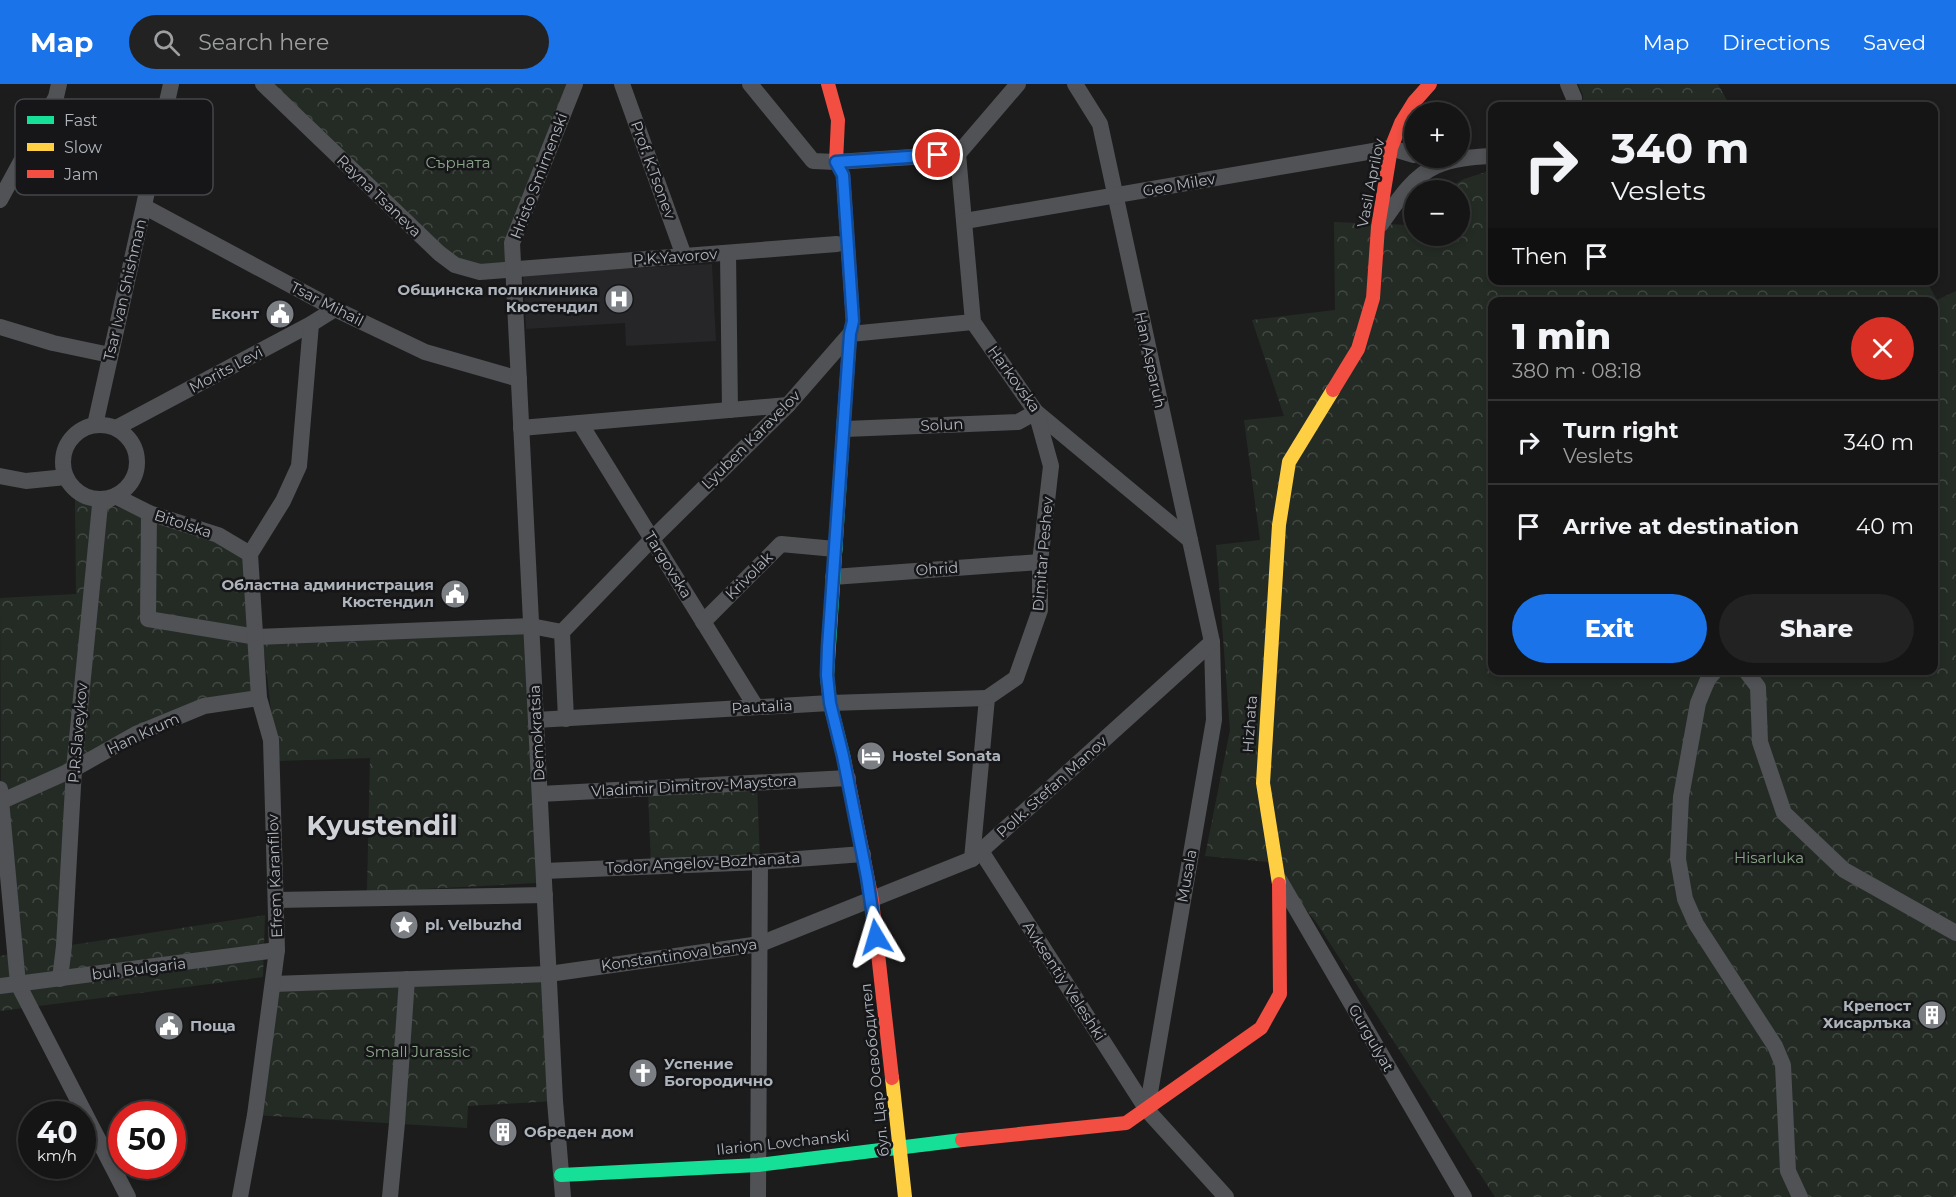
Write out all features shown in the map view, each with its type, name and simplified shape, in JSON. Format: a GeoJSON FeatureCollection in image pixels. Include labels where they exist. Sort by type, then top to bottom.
{"type":"FeatureCollection","features":[{"type":"Feature","properties":{"kind":"street"},"geometry":{"type":"LineString","coordinates":[[55,99],[59,84]]}},
{"type":"Feature","properties":{"kind":"street","name":"Tsar Ivan Shishman"},"geometry":{"type":"LineString","coordinates":[[168,99],[171,84]]}},
{"type":"Feature","properties":{"kind":"street","name":"Rayna Tsaneva"},"geometry":{"type":"LineString","coordinates":[[263,84],[455,265],[480,272],[513,269]]}},
{"type":"Feature","properties":{"kind":"street","name":"Hristo Smirnenski"},"geometry":{"type":"LineString","coordinates":[[513,269],[512,243],[575,84]]}},
{"type":"Feature","properties":{"kind":"street","name":"Prof. K.Tsonev"},"geometry":{"type":"LineString","coordinates":[[622,84],[684,256]]}},
{"type":"Feature","properties":{"kind":"street"},"geometry":{"type":"LineString","coordinates":[[750,84],[813,161],[836,162],[958,154],[1018,84]]}},
{"type":"Feature","properties":{"kind":"street","name":"бул. Цар Освободител"},"geometry":{"type":"LineString","coordinates":[[828,84],[838,120],[836,162],[843,175],[853,321],[850,334],[827,675],[830,703],[848,778],[872,900],[905,1197]]}},
{"type":"Feature","properties":{"kind":"street","name":"Han Asparuh"},"geometry":{"type":"LineString","coordinates":[[1075,84],[1100,124],[1212,642]]}},
{"type":"Feature","properties":{"kind":"street","name":"Vasil Aprilov"},"geometry":{"type":"LineString","coordinates":[[1372,298],[1378,227],[1391,148],[1401,123],[1428,84]]}},
{"type":"Feature","properties":{"kind":"street"},"geometry":{"type":"LineString","coordinates":[[1568,84],[1574,102]]}},
{"type":"Feature","properties":{"kind":"street"},"geometry":{"type":"LineString","coordinates":[[1391,148],[1404,152]]}},
{"type":"Feature","properties":{"kind":"street","name":"Geo Milev"},"geometry":{"type":"LineString","coordinates":[[965,221],[1391,148]]}},
{"type":"Feature","properties":{"kind":"street"},"geometry":{"type":"LineString","coordinates":[[836,162],[831,176],[843,321],[850,334],[973,322],[958,154]]}},
{"type":"Feature","properties":{"kind":"street"},"geometry":{"type":"LineString","coordinates":[[1470,159],[1488,156]]}},
{"type":"Feature","properties":{"kind":"street"},"geometry":{"type":"LineString","coordinates":[[1378,227],[1408,188],[1433,168]]}},
{"type":"Feature","properties":{"kind":"street"},"geometry":{"type":"LineString","coordinates":[[0,200],[15,172]]}},
{"type":"Feature","properties":{"kind":"street","name":"Tsar Ivan Shishman"},"geometry":{"type":"LineString","coordinates":[[95,425],[148,195]]}},
{"type":"Feature","properties":{"kind":"street","name":"Tsar Mihail"},"geometry":{"type":"LineString","coordinates":[[145,207],[335,309],[425,352],[519,378]]}},
{"type":"Feature","properties":{"kind":"street","name":"P.K.Yavorov"},"geometry":{"type":"LineString","coordinates":[[513,269],[837,244]]}},
{"type":"Feature","properties":{"kind":"street"},"geometry":{"type":"LineString","coordinates":[[728,253],[730,410]]}},
{"type":"Feature","properties":{"kind":"street","name":"Demokratsia"},"geometry":{"type":"LineString","coordinates":[[513,269],[555,1101],[563,1197]]}},
{"type":"Feature","properties":{"kind":"street","name":"Hizhata"},"geometry":{"type":"LineString","coordinates":[[1147,1110],[1261,1028],[1280,994],[1279,880],[1263,783],[1278,525],[1289,462],[1358,350],[1372,298]]}},
{"type":"Feature","properties":{"kind":"street","name":"Morits Levi"},"geometry":{"type":"LineString","coordinates":[[116,428],[335,309]]}},
{"type":"Feature","properties":{"kind":"street","name":"Harkovska"},"geometry":{"type":"LineString","coordinates":[[973,322],[1036,412],[1190,540]]}},
{"type":"Feature","properties":{"kind":"street"},"geometry":{"type":"LineString","coordinates":[[250,554],[282,501],[299,466],[311,324]]}},
{"type":"Feature","properties":{"kind":"street"},"geometry":{"type":"LineString","coordinates":[[0,327],[53,344],[110,355]]}},
{"type":"Feature","properties":{"kind":"street","name":"Lyuben Karavelov"},"geometry":{"type":"LineString","coordinates":[[562,632],[652,539],[788,405],[850,334]]}},
{"type":"Feature","properties":{"kind":"street"},"geometry":{"type":"LineString","coordinates":[[521,428],[788,405]]}},
{"type":"Feature","properties":{"kind":"street","name":"Solun"},"geometry":{"type":"LineString","coordinates":[[845,429],[1018,422],[1036,412]]}},
{"type":"Feature","properties":{"kind":"street","name":"Dimitar Peshev"},"geometry":{"type":"LineString","coordinates":[[987,698],[1016,678],[1040,610],[1040,562],[1051,466],[1036,412]]}},
{"type":"Feature","properties":{"kind":"street","name":"Targovska"},"geometry":{"type":"LineString","coordinates":[[580,423],[756,707]]}},
{"type":"Feature","properties":{"kind":"street"},"geometry":{"type":"LineString","coordinates":[[105,425],[116,428],[126,435],[133,445],[136,468],[132,480],[115,496],[92,499],[72,487],[66,477],[63,455],[74,435],[84,428],[105,425]]}},
{"type":"Feature","properties":{"kind":"street"},"geometry":{"type":"LineString","coordinates":[[0,476],[26,481],[66,477]]}},
{"type":"Feature","properties":{"kind":"street","name":"Bitolska"},"geometry":{"type":"LineString","coordinates":[[115,496],[149,513],[218,535],[250,554]]}},
{"type":"Feature","properties":{"kind":"street","name":"P.R.Slaveykov"},"geometry":{"type":"LineString","coordinates":[[60,979],[74,769],[100,505],[115,496]]}},
{"type":"Feature","properties":{"kind":"street"},"geometry":{"type":"LineString","coordinates":[[149,513],[148,619],[257,637],[531,626],[562,632],[566,719]]}},
{"type":"Feature","properties":{"kind":"street","name":"Krivolak"},"geometry":{"type":"LineString","coordinates":[[704,622],[781,544],[835,549]]}},
{"type":"Feature","properties":{"kind":"street","name":"Efrem Karanfilov"},"geometry":{"type":"LineString","coordinates":[[240,1197],[255,1115],[277,950],[271,740],[260,698],[250,554]]}},
{"type":"Feature","properties":{"kind":"street","name":"Ohrid"},"geometry":{"type":"LineString","coordinates":[[833,577],[1040,562]]}},
{"type":"Feature","properties":{"kind":"street","name":"Polk. Stefan Manov"},"geometry":{"type":"LineString","coordinates":[[872,900],[977,855],[1212,642]]}},
{"type":"Feature","properties":{"kind":"street","name":"Musala"},"geometry":{"type":"LineString","coordinates":[[1147,1110],[1214,720],[1212,642]]}},
{"type":"Feature","properties":{"kind":"street"},"geometry":{"type":"LineString","coordinates":[[1712,675],[1698,703],[1681,796],[1678,859],[1685,899],[1696,924],[1775,1046],[1783,1065],[1788,1171],[1800,1197]]}},
{"type":"Feature","properties":{"kind":"street"},"geometry":{"type":"LineString","coordinates":[[1749,675],[1758,687],[1760,742],[1784,813],[1844,870],[1956,933]]}},
{"type":"Feature","properties":{"kind":"street","name":"Han Krum"},"geometry":{"type":"LineString","coordinates":[[0,802],[74,769],[136,734],[204,706],[260,698]]}},
{"type":"Feature","properties":{"kind":"street"},"geometry":{"type":"LineString","coordinates":[[977,855],[987,698]]}},
{"type":"Feature","properties":{"kind":"street","name":"Pautalia"},"geometry":{"type":"LineString","coordinates":[[536,720],[830,703],[987,698]]}},
{"type":"Feature","properties":{"kind":"street","name":"Vladimir Dimitrov-Maystora"},"geometry":{"type":"LineString","coordinates":[[540,794],[848,778]]}},
{"type":"Feature","properties":{"kind":"street"},"geometry":{"type":"LineString","coordinates":[[0,789],[18,984],[128,1197]]}},
{"type":"Feature","properties":{"kind":"street","name":"Todor Angelov-Bozhanata"},"geometry":{"type":"LineString","coordinates":[[544,871],[759,862],[863,854]]}},
{"type":"Feature","properties":{"kind":"street","name":"Avksentiy Veleshki"},"geometry":{"type":"LineString","coordinates":[[977,855],[1147,1110],[1226,1197]]}},
{"type":"Feature","properties":{"kind":"street"},"geometry":{"type":"LineString","coordinates":[[758,1197],[759,862]]}},
{"type":"Feature","properties":{"kind":"street","name":"Gurgulyat"},"geometry":{"type":"LineString","coordinates":[[1279,880],[1462,1197]]}},
{"type":"Feature","properties":{"kind":"street"},"geometry":{"type":"LineString","coordinates":[[276,900],[545,895]]}},
{"type":"Feature","properties":{"kind":"street","name":"Konstantinova banya"},"geometry":{"type":"LineString","coordinates":[[273,984],[549,974],[760,944],[872,900]]}},
{"type":"Feature","properties":{"kind":"street","name":"bul. Bulgaria"},"geometry":{"type":"LineString","coordinates":[[0,986],[277,950]]}},
{"type":"Feature","properties":{"kind":"street"},"geometry":{"type":"LineString","coordinates":[[390,1197],[406,979]]}},
{"type":"Feature","properties":{"kind":"street","name":"Ilarion Lovchanski"},"geometry":{"type":"LineString","coordinates":[[561,1176],[758,1164],[900,1146],[1126,1123],[1147,1110]]}},
{"type":"Feature","properties":{"kind":"shaded area","name":"Общинска поликлиника Кюстендил"},"geometry":{"type":"Polygon","coordinates":[[[712,264],[716,341],[626,346],[625,323],[526,329],[523,274],[712,264]]]}},
{"type":"Feature","properties":{"kind":"green space","name":"Сърната"},"geometry":{"type":"Polygon","coordinates":[[[263,84],[575,84],[512,243],[513,269],[455,265],[263,84]]]}},
{"type":"Feature","properties":{"kind":"green space"},"geometry":{"type":"Polygon","coordinates":[[[1578,84],[1718,84],[1728,102],[1582,102],[1583,95],[1578,84]]]}},
{"type":"Feature","properties":{"kind":"green space","name":"Hisarluka"},"geometry":{"type":"Polygon","coordinates":[[[1488,171],[1488,285],[1929,285],[1935,297],[1488,297],[1488,675],[1938,675],[1938,300],[1956,291],[1956,1197],[1495,1197],[1316,922],[1268,862],[1205,856],[1230,730],[1216,545],[1260,540],[1244,420],[1284,416],[1252,320],[1335,310],[1334,222],[1404,225],[1404,246],[1470,246],[1470,180],[1462,180],[1488,171]]]}},
{"type":"Feature","properties":{"kind":"green space"},"geometry":{"type":"Polygon","coordinates":[[[75,500],[149,513],[250,554],[259,698],[204,706],[74,769],[65,946],[265,915],[263,977],[0,1011],[0,956],[15,953],[1,802],[0,598],[76,594],[75,500]]]}},
{"type":"Feature","properties":{"kind":"green space"},"geometry":{"type":"Polygon","coordinates":[[[526,631],[536,883],[367,892],[370,758],[277,761],[263,642],[526,631]]]}},
{"type":"Feature","properties":{"kind":"green space"},"geometry":{"type":"Polygon","coordinates":[[[757,783],[760,862],[651,866],[648,789],[757,783]]]}},
{"type":"Feature","properties":{"kind":"green space","name":"Small Jurassic"},"geometry":{"type":"Polygon","coordinates":[[[549,974],[555,1101],[468,1106],[467,1128],[255,1115],[273,984],[549,974]]]}},
{"type":"Feature","properties":{"kind":"traffic: fast"},"geometry":{"type":"LineString","coordinates":[[844,418],[827,676],[830,703],[844,759]]}},
{"type":"Feature","properties":{"kind":"traffic: fast"},"geometry":{"type":"LineString","coordinates":[[561,1175],[758,1165],[962,1140]]}},
{"type":"Feature","properties":{"kind":"traffic: slow"},"geometry":{"type":"LineString","coordinates":[[1279,884],[1263,783],[1279,525],[1289,462],[1333,390]]}},
{"type":"Feature","properties":{"kind":"traffic: slow"},"geometry":{"type":"LineString","coordinates":[[892,1078],[905,1197]]}},
{"type":"Feature","properties":{"kind":"traffic: jam"},"geometry":{"type":"LineString","coordinates":[[828,84],[838,120],[836,162],[843,175],[853,321],[844,418]]}},
{"type":"Feature","properties":{"kind":"traffic: jam"},"geometry":{"type":"LineString","coordinates":[[1333,390],[1358,349],[1373,298],[1378,227],[1391,148],[1401,123],[1414,102],[1430,84]]}},
{"type":"Feature","properties":{"kind":"traffic: jam"},"geometry":{"type":"LineString","coordinates":[[844,759],[872,900],[892,1078]]}},
{"type":"Feature","properties":{"kind":"traffic: jam"},"geometry":{"type":"LineString","coordinates":[[962,1140],[1126,1123],[1261,1028],[1280,994],[1279,884]]}},
{"type":"Feature","properties":{"kind":"place","name":"Общинска поликлиника Кюстендил"},"geometry":{"type":"Point","coordinates":[619,299]}},
{"type":"Feature","properties":{"kind":"place","name":"Еконт"},"geometry":{"type":"Point","coordinates":[280,314]}},
{"type":"Feature","properties":{"kind":"place","name":"Областна администрация Кюстендил"},"geometry":{"type":"Point","coordinates":[455,594]}},
{"type":"Feature","properties":{"kind":"place","name":"Hostel Sonata"},"geometry":{"type":"Point","coordinates":[871,756]}},
{"type":"Feature","properties":{"kind":"place","name":"pl. Velbuzhd"},"geometry":{"type":"Point","coordinates":[404,925]}},
{"type":"Feature","properties":{"kind":"place","name":"Крепост Хисарлъка"},"geometry":{"type":"Point","coordinates":[1932,1015]}},
{"type":"Feature","properties":{"kind":"place","name":"Поща"},"geometry":{"type":"Point","coordinates":[169,1026]}},
{"type":"Feature","properties":{"kind":"place","name":"Успение Богородично"},"geometry":{"type":"Point","coordinates":[643,1073]}},
{"type":"Feature","properties":{"kind":"place","name":"Обреден дом"},"geometry":{"type":"Point","coordinates":[503,1132]}},
{"type":"Feature","properties":{"kind":"district","name":"Kyustendil"},"geometry":{"type":"Point","coordinates":[382,826]}},
{"type":"Feature","properties":{"kind":"route"},"geometry":{"type":"LineString","coordinates":[[876,937],[872,900],[830,703],[827,675],[850,334],[853,321],[843,175],[836,162],[938,155]]}}]}
